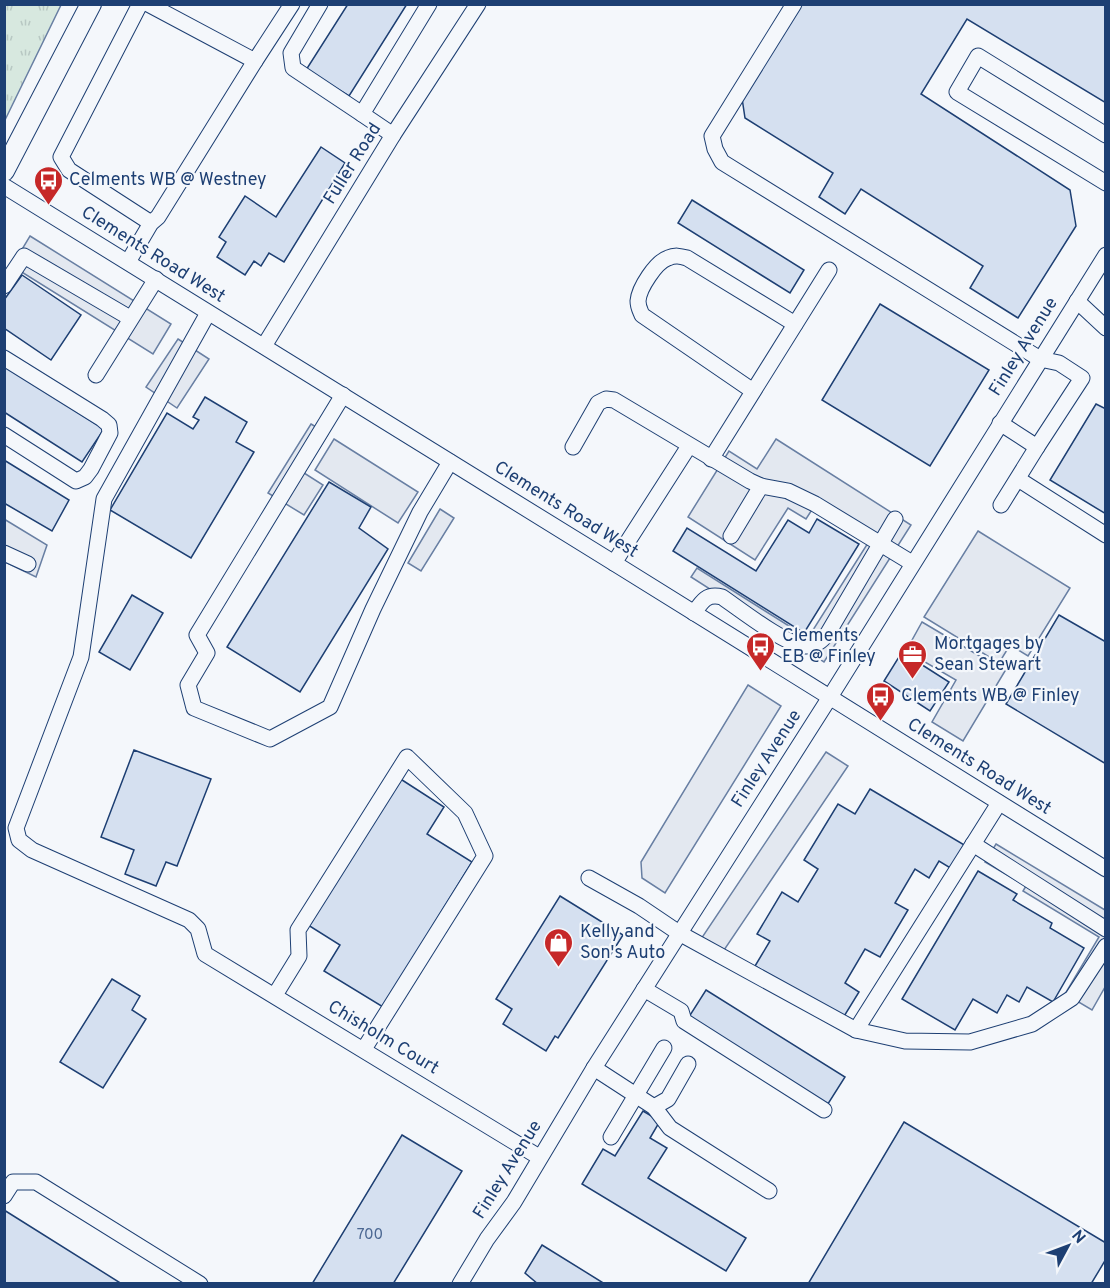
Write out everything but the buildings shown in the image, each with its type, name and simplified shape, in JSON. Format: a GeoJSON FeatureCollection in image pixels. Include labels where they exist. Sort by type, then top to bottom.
{"type":"FeatureCollection","features":[{"type":"Feature","properties":{"kind":"main road"},"geometry":{"type":"LineString","coordinates":[[4,171],[91,4]]}},
{"type":"Feature","properties":{"kind":"street"},"geometry":{"type":"LineString","coordinates":[[140,4],[61,157],[69,170],[151,223]]}},
{"type":"Feature","properties":{"kind":"street"},"geometry":{"type":"LineString","coordinates":[[148,4],[255,61]]}},
{"type":"Feature","properties":{"kind":"street"},"geometry":{"type":"LineString","coordinates":[[128,262],[292,4]]}},
{"type":"Feature","properties":{"kind":"street"},"geometry":{"type":"LineString","coordinates":[[320,4],[291,53],[293,68],[393,135]]}},
{"type":"Feature","properties":{"kind":"street"},"geometry":{"type":"LineString","coordinates":[[362,114],[429,4]]}},
{"type":"Feature","properties":{"kind":"street","name":"Fuller Road"},"geometry":{"type":"LineString","coordinates":[[264,346],[393,135],[478,4]]}},
{"type":"Feature","properties":{"kind":"street"},"geometry":{"type":"LineString","coordinates":[[794,4],[712,136],[715,149],[722,162],[1040,359],[1059,363],[1082,378],[1001,505]]}},
{"type":"Feature","properties":{"kind":"street"},"geometry":{"type":"LineString","coordinates":[[1106,135],[978,56],[957,92],[1106,183]]}},
{"type":"Feature","properties":{"kind":"street","name":"Clements Road West"},"geometry":{"type":"LineString","coordinates":[[4,186],[1106,869]]}},
{"type":"Feature","properties":{"kind":"street"},"geometry":{"type":"LineString","coordinates":[[753,391],[642,315],[638,307],[638,298],[644,287],[658,265],[666,258],[677,255],[687,258],[795,324]]}},
{"type":"Feature","properties":{"kind":"street","name":"Finley Avenue"},"geometry":{"type":"LineString","coordinates":[[460,1284],[487,1239],[514,1202],[594,1068],[830,697],[1106,255]]}},
{"type":"Feature","properties":{"kind":"street"},"geometry":{"type":"LineString","coordinates":[[4,286],[24,256],[130,318]]}},
{"type":"Feature","properties":{"kind":"street"},"geometry":{"type":"LineString","coordinates":[[711,459],[829,270]]}},
{"type":"Feature","properties":{"kind":"street"},"geometry":{"type":"LineString","coordinates":[[96,375],[156,279]]}},
{"type":"Feature","properties":{"kind":"street"},"geometry":{"type":"LineString","coordinates":[[1077,301],[1106,328]]}},
{"type":"Feature","properties":{"kind":"street","name":"Chisholm Court"},"geometry":{"type":"LineString","coordinates":[[208,313],[104,499],[81,657],[15,828],[19,840],[32,850],[189,920],[198,929],[206,954],[539,1157]]}},
{"type":"Feature","properties":{"kind":"street"},"geometry":{"type":"LineString","coordinates":[[4,358],[102,419],[109,425],[110,433],[91,469],[85,477],[76,481],[4,435]]}},
{"type":"Feature","properties":{"kind":"street"},"geometry":{"type":"LineString","coordinates":[[343,395],[197,635],[207,652],[188,685],[194,708],[270,739],[330,708],[383,588],[420,512],[450,462]]}},
{"type":"Feature","properties":{"kind":"street"},"geometry":{"type":"LineString","coordinates":[[573,447],[598,403],[606,399],[614,400],[689,447],[761,486],[788,491],[806,499],[912,563]]}},
{"type":"Feature","properties":{"kind":"street"},"geometry":{"type":"LineString","coordinates":[[1000,423],[1037,447]]}},
{"type":"Feature","properties":{"kind":"street"},"geometry":{"type":"LineString","coordinates":[[614,562],[689,447]]}},
{"type":"Feature","properties":{"kind":"street"},"geometry":{"type":"LineString","coordinates":[[1018,479],[1106,534]]}},
{"type":"Feature","properties":{"kind":"street"},"geometry":{"type":"LineString","coordinates":[[731,536],[761,486]]}},
{"type":"Feature","properties":{"kind":"street"},"geometry":{"type":"LineString","coordinates":[[694,613],[703,600],[710,595],[722,597],[797,645],[806,647],[823,641],[895,519]]}},
{"type":"Feature","properties":{"kind":"street"},"geometry":{"type":"LineString","coordinates":[[4,553],[28,564]]}},
{"type":"Feature","properties":{"kind":"street"},"geometry":{"type":"LineString","coordinates":[[274,995],[298,956],[298,930],[407,756],[465,813],[485,856],[364,1050]]}},
{"type":"Feature","properties":{"kind":"street"},"geometry":{"type":"LineString","coordinates":[[856,1030],[999,803]]}},
{"type":"Feature","properties":{"kind":"street"},"geometry":{"type":"LineString","coordinates":[[973,844],[1106,929]]}},
{"type":"Feature","properties":{"kind":"street"},"geometry":{"type":"LineString","coordinates":[[589,878],[639,906],[680,933],[856,1030],[905,1041],[970,1042],[1032,1024],[1072,998],[1106,946]]}},
{"type":"Feature","properties":{"kind":"street"},"geometry":{"type":"LineString","coordinates":[[644,989],[681,1011],[684,1021],[824,1110]]}},
{"type":"Feature","properties":{"kind":"street"},"geometry":{"type":"LineString","coordinates":[[611,1137],[664,1048]]}},
{"type":"Feature","properties":{"kind":"street"},"geometry":{"type":"LineString","coordinates":[[654,1107],[668,1100],[688,1064]]}},
{"type":"Feature","properties":{"kind":"street"},"geometry":{"type":"LineString","coordinates":[[594,1068],[654,1107],[669,1128],[769,1191]]}},
{"type":"Feature","properties":{"kind":"street"},"geometry":{"type":"LineString","coordinates":[[4,1196],[13,1182],[36,1182],[200,1284]]}},
{"type":"Feature","properties":{"kind":"green space"},"geometry":{"type":"Polygon","coordinates":[[[4,5],[61,5],[5,120],[4,5]]]}},
{"type":"Feature","properties":{"kind":"shaded area"},"geometry":{"type":"Polygon","coordinates":[[[30,236],[171,324],[153,354],[12,266],[30,236]]]}},
{"type":"Feature","properties":{"kind":"shaded area"},"geometry":{"type":"Polygon","coordinates":[[[178,339],[209,359],[177,408],[146,387],[178,339]]]}},
{"type":"Feature","properties":{"kind":"shaded area"},"geometry":{"type":"Polygon","coordinates":[[[311,424],[328,434],[304,473],[323,485],[304,515],[268,493],[311,424]]]}},
{"type":"Feature","properties":{"kind":"shaded area"},"geometry":{"type":"Polygon","coordinates":[[[334,439],[418,492],[398,523],[315,470],[334,439]]]}},
{"type":"Feature","properties":{"kind":"shaded area"},"geometry":{"type":"Polygon","coordinates":[[[776,439],[911,525],[824,662],[691,577],[697,568],[808,638],[868,543],[813,508],[806,519],[788,508],[755,560],[688,517],[729,451],[757,469],[776,439]]]}},
{"type":"Feature","properties":{"kind":"shaded area"},"geometry":{"type":"Polygon","coordinates":[[[440,509],[454,518],[421,571],[408,563],[440,509]]]}},
{"type":"Feature","properties":{"kind":"shaded area"},"geometry":{"type":"Polygon","coordinates":[[[4,519],[47,545],[36,577],[5,562],[4,519]]]}},
{"type":"Feature","properties":{"kind":"shaded area"},"geometry":{"type":"Polygon","coordinates":[[[978,531],[1070,588],[1028,656],[1010,645],[999,663],[924,617],[978,531]]]}},
{"type":"Feature","properties":{"kind":"shaded area"},"geometry":{"type":"Polygon","coordinates":[[[922,622],[1005,671],[963,741],[932,722],[956,680],[906,651],[922,622]]]}},
{"type":"Feature","properties":{"kind":"shaded area"},"geometry":{"type":"Polygon","coordinates":[[[748,685],[781,706],[665,893],[642,878],[641,862],[748,685]]]}},
{"type":"Feature","properties":{"kind":"shaded area"},"geometry":{"type":"Polygon","coordinates":[[[826,752],[848,766],[716,962],[695,948],[826,752]]]}},
{"type":"Feature","properties":{"kind":"shaded area"},"geometry":{"type":"Polygon","coordinates":[[[996,844],[1105,910],[1105,987],[1092,1010],[1065,994],[1099,937],[1023,891],[1026,886],[985,862],[996,844]]]}},
{"type":"Feature","properties":{"kind":"place","name":"Celments WB @ Westney"},"geometry":{"type":"Point","coordinates":[48,206]}},
{"type":"Feature","properties":{"kind":"place","name":"Clements EB @ Finley"},"geometry":{"type":"Point","coordinates":[761,672]}},
{"type":"Feature","properties":{"kind":"place","name":"Mortgages by Sean Stewart"},"geometry":{"type":"Point","coordinates":[913,680]}},
{"type":"Feature","properties":{"kind":"place","name":"Clements WB @ Finley"},"geometry":{"type":"Point","coordinates":[880,722]}},
{"type":"Feature","properties":{"kind":"place","name":"Kelly and Son's Auto"},"geometry":{"type":"Point","coordinates":[559,968]}}]}
